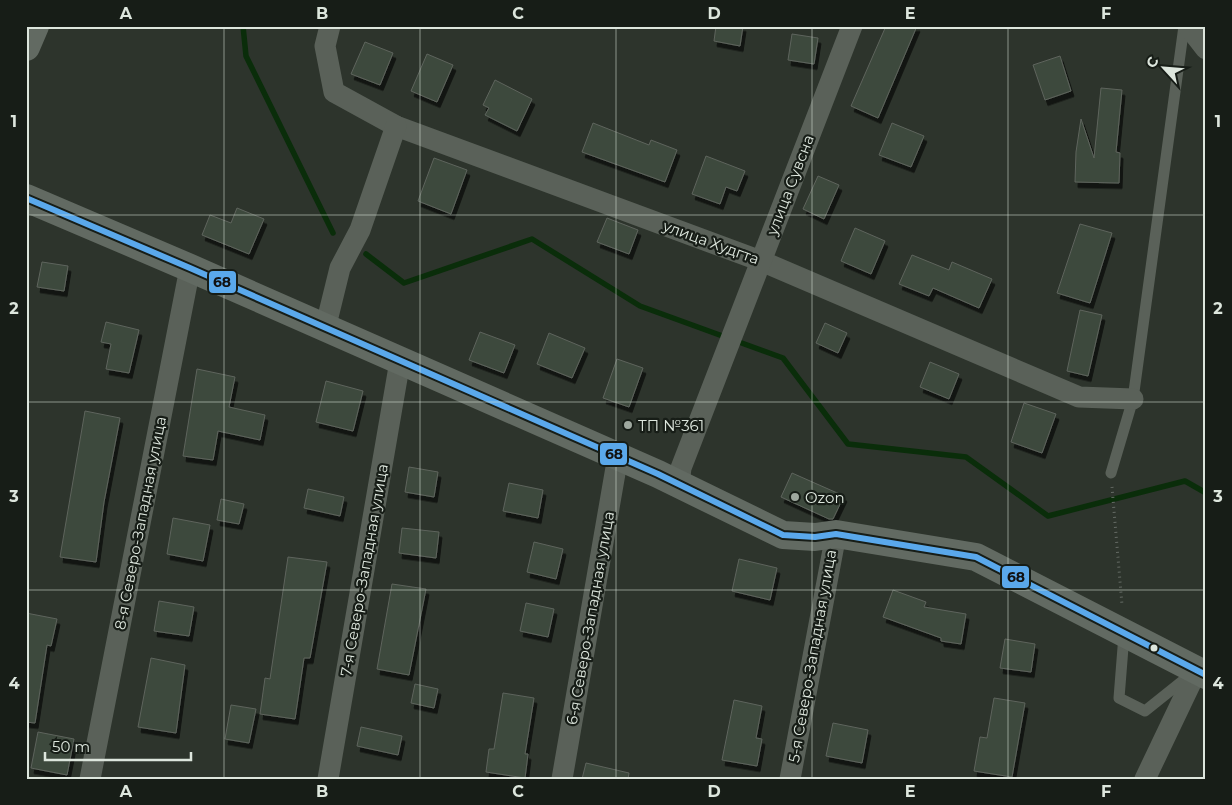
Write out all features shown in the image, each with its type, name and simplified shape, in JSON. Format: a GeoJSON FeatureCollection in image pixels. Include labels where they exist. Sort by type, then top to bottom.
{"type":"FeatureCollection","features":[{"type":"Feature","properties":{"kind":"street"},"geometry":{"type":"LineString","coordinates":[[26,47],[35,26]]}},
{"type":"Feature","properties":{"kind":"street"},"geometry":{"type":"LineString","coordinates":[[1188,26],[1206,49]]}},
{"type":"Feature","properties":{"kind":"street","name":"улица Сувсна"},"geometry":{"type":"LineString","coordinates":[[679,484],[681,468],[848,27]]}},
{"type":"Feature","properties":{"kind":"street","name":"улица Худгта"},"geometry":{"type":"LineString","coordinates":[[328,36],[334,92],[396,126],[761,260],[1079,398],[1133,399]]}},
{"type":"Feature","properties":{"kind":"street"},"geometry":{"type":"LineString","coordinates":[[325,329],[340,268],[360,230],[396,126]]}},
{"type":"Feature","properties":{"kind":"street"},"geometry":{"type":"LineString","coordinates":[[26,198],[618,456],[783,534],[815,538],[836,534],[976,557],[1201,672],[1145,779]]}},
{"type":"Feature","properties":{"kind":"street","name":"8-я Северо-Западная улица"},"geometry":{"type":"LineString","coordinates":[[90,779],[190,268]]}},
{"type":"Feature","properties":{"kind":"street","name":"7-я Северо-Западная улица"},"geometry":{"type":"LineString","coordinates":[[328,779],[400,361]]}},
{"type":"Feature","properties":{"kind":"street","name":"6-я Северо-Западная улица"},"geometry":{"type":"LineString","coordinates":[[562,779],[618,456]]}},
{"type":"Feature","properties":{"kind":"street","name":"5-я Северо-Западная улица"},"geometry":{"type":"LineString","coordinates":[[790,779],[836,534]]}},
{"type":"Feature","properties":{"kind":"lane"},"geometry":{"type":"LineString","coordinates":[[1111,473],[1133,399],[1184,26]]}},
{"type":"Feature","properties":{"kind":"lane"},"geometry":{"type":"LineString","coordinates":[[1124,633],[1119,698],[1145,710],[1201,672]]}},
{"type":"Feature","properties":{"kind":"path"},"geometry":{"type":"LineString","coordinates":[[1111,473],[1124,633]]}},
{"type":"Feature","properties":{"kind":"building"},"geometry":{"type":"Polygon","coordinates":[[[716,26],[743,26],[740,46],[714,41],[716,26]]]}},
{"type":"Feature","properties":{"kind":"building"},"geometry":{"type":"Polygon","coordinates":[[[886,26],[917,26],[878,118],[851,106],[886,26]]]}},
{"type":"Feature","properties":{"kind":"building"},"geometry":{"type":"Polygon","coordinates":[[[792,34],[818,38],[814,64],[788,60],[792,34]]]}},
{"type":"Feature","properties":{"kind":"building"},"geometry":{"type":"Polygon","coordinates":[[[365,42],[393,53],[380,85],[351,74],[365,42]]]}},
{"type":"Feature","properties":{"kind":"building"},"geometry":{"type":"Polygon","coordinates":[[[427,54],[453,65],[437,102],[411,91],[427,54]]]}},
{"type":"Feature","properties":{"kind":"building"},"geometry":{"type":"Polygon","coordinates":[[[1060,56],[1071,91],[1045,100],[1033,65],[1060,56]]]}},
{"type":"Feature","properties":{"kind":"building"},"geometry":{"type":"Polygon","coordinates":[[[495,80],[532,99],[517,131],[485,115],[489,108],[483,105],[495,80]]]}},
{"type":"Feature","properties":{"kind":"building"},"geometry":{"type":"Polygon","coordinates":[[[1101,88],[1122,90],[1116,152],[1120,153],[1119,183],[1075,182],[1076,152],[1081,119],[1094,158],[1101,88]]]}},
{"type":"Feature","properties":{"kind":"building"},"geometry":{"type":"Polygon","coordinates":[[[593,123],[649,145],[651,140],[677,150],[665,182],[582,152],[593,123]]]}},
{"type":"Feature","properties":{"kind":"building"},"geometry":{"type":"Polygon","coordinates":[[[892,123],[924,136],[911,167],[879,155],[892,123]]]}},
{"type":"Feature","properties":{"kind":"building"},"geometry":{"type":"Polygon","coordinates":[[[706,156],[745,171],[737,191],[726,187],[720,204],[692,194],[706,156]]]}},
{"type":"Feature","properties":{"kind":"building"},"geometry":{"type":"Polygon","coordinates":[[[434,158],[467,170],[451,214],[418,201],[434,158]]]}},
{"type":"Feature","properties":{"kind":"building"},"geometry":{"type":"Polygon","coordinates":[[[818,176],[839,185],[824,219],[803,209],[818,176]]]}},
{"type":"Feature","properties":{"kind":"building"},"geometry":{"type":"Polygon","coordinates":[[[237,208],[264,219],[249,254],[202,235],[210,215],[231,223],[237,208]]]}},
{"type":"Feature","properties":{"kind":"building"},"geometry":{"type":"Polygon","coordinates":[[[607,218],[638,230],[629,254],[597,242],[607,218]]]}},
{"type":"Feature","properties":{"kind":"building"},"geometry":{"type":"Polygon","coordinates":[[[1080,224],[1112,233],[1090,303],[1057,293],[1080,224]]]}},
{"type":"Feature","properties":{"kind":"building"},"geometry":{"type":"Polygon","coordinates":[[[855,228],[885,241],[871,274],[841,261],[855,228]]]}},
{"type":"Feature","properties":{"kind":"building"},"geometry":{"type":"Polygon","coordinates":[[[912,255],[949,270],[952,262],[992,279],[979,308],[933,288],[929,296],[899,284],[912,255]]]}},
{"type":"Feature","properties":{"kind":"building"},"geometry":{"type":"Polygon","coordinates":[[[42,262],[68,266],[64,291],[37,287],[42,262]]]}},
{"type":"Feature","properties":{"kind":"building"},"geometry":{"type":"Polygon","coordinates":[[[1080,310],[1102,315],[1088,376],[1067,371],[1080,310]]]}},
{"type":"Feature","properties":{"kind":"building"},"geometry":{"type":"Polygon","coordinates":[[[106,322],[139,330],[129,373],[106,369],[111,344],[101,342],[106,322]]]}},
{"type":"Feature","properties":{"kind":"building"},"geometry":{"type":"Polygon","coordinates":[[[825,323],[847,333],[838,353],[816,343],[825,323]]]}},
{"type":"Feature","properties":{"kind":"building"},"geometry":{"type":"Polygon","coordinates":[[[480,332],[515,345],[504,373],[469,360],[480,332]]]}},
{"type":"Feature","properties":{"kind":"building"},"geometry":{"type":"Polygon","coordinates":[[[549,333],[585,348],[572,378],[537,364],[549,333]]]}},
{"type":"Feature","properties":{"kind":"building"},"geometry":{"type":"Polygon","coordinates":[[[617,359],[643,368],[629,407],[603,398],[617,359]]]}},
{"type":"Feature","properties":{"kind":"building"},"geometry":{"type":"Polygon","coordinates":[[[930,362],[959,374],[949,399],[920,387],[930,362]]]}},
{"type":"Feature","properties":{"kind":"building"},"geometry":{"type":"Polygon","coordinates":[[[197,369],[235,377],[229,407],[265,415],[260,440],[218,431],[213,460],[183,456],[197,369]]]}},
{"type":"Feature","properties":{"kind":"building"},"geometry":{"type":"Polygon","coordinates":[[[326,381],[363,391],[353,431],[316,422],[326,381]]]}},
{"type":"Feature","properties":{"kind":"building"},"geometry":{"type":"Polygon","coordinates":[[[1024,403],[1056,414],[1042,453],[1011,442],[1024,403]]]}},
{"type":"Feature","properties":{"kind":"building"},"geometry":{"type":"Polygon","coordinates":[[[85,411],[120,418],[104,502],[96,562],[60,557],[85,411]]]}},
{"type":"Feature","properties":{"kind":"building"},"geometry":{"type":"Polygon","coordinates":[[[409,467],[438,472],[434,497],[405,492],[409,467]]]}},
{"type":"Feature","properties":{"kind":"building"},"geometry":{"type":"Polygon","coordinates":[[[792,473],[844,496],[833,519],[829,519],[781,497],[792,473]]]}},
{"type":"Feature","properties":{"kind":"building"},"geometry":{"type":"Polygon","coordinates":[[[509,483],[543,490],[538,518],[503,511],[509,483]]]}},
{"type":"Feature","properties":{"kind":"building"},"geometry":{"type":"Polygon","coordinates":[[[308,489],[344,497],[340,516],[304,508],[308,489]]]}},
{"type":"Feature","properties":{"kind":"building"},"geometry":{"type":"Polygon","coordinates":[[[221,499],[244,504],[239,524],[217,520],[221,499]]]}},
{"type":"Feature","properties":{"kind":"building"},"geometry":{"type":"Polygon","coordinates":[[[173,518],[210,525],[203,561],[167,554],[173,518]]]}},
{"type":"Feature","properties":{"kind":"building"},"geometry":{"type":"Polygon","coordinates":[[[402,528],[439,532],[436,558],[399,553],[402,528]]]}},
{"type":"Feature","properties":{"kind":"building"},"geometry":{"type":"Polygon","coordinates":[[[534,542],[563,549],[556,579],[527,572],[534,542]]]}},
{"type":"Feature","properties":{"kind":"building"},"geometry":{"type":"Polygon","coordinates":[[[288,557],[327,562],[310,658],[304,658],[295,719],[260,714],[265,678],[270,679],[288,557]]]}},
{"type":"Feature","properties":{"kind":"building"},"geometry":{"type":"Polygon","coordinates":[[[739,559],[777,568],[770,600],[732,591],[739,559]]]}},
{"type":"Feature","properties":{"kind":"building"},"geometry":{"type":"Polygon","coordinates":[[[392,584],[426,589],[409,675],[377,669],[392,584]]]}},
{"type":"Feature","properties":{"kind":"building"},"geometry":{"type":"Polygon","coordinates":[[[893,590],[926,602],[924,607],[966,614],[961,644],[941,641],[941,638],[883,617],[893,590]]]}},
{"type":"Feature","properties":{"kind":"building"},"geometry":{"type":"Polygon","coordinates":[[[159,601],[194,607],[189,636],[154,631],[159,601]]]}},
{"type":"Feature","properties":{"kind":"building"},"geometry":{"type":"Polygon","coordinates":[[[526,603],[554,609],[548,637],[520,631],[526,603]]]}},
{"type":"Feature","properties":{"kind":"building"},"geometry":{"type":"Polygon","coordinates":[[[26,613],[57,619],[51,646],[47,645],[35,723],[26,722],[26,613]]]}},
{"type":"Feature","properties":{"kind":"building"},"geometry":{"type":"Polygon","coordinates":[[[1005,639],[1035,644],[1031,672],[1000,668],[1005,639]]]}},
{"type":"Feature","properties":{"kind":"building"},"geometry":{"type":"Polygon","coordinates":[[[151,658],[185,665],[176,733],[138,727],[151,658]]]}},
{"type":"Feature","properties":{"kind":"building"},"geometry":{"type":"Polygon","coordinates":[[[415,684],[438,689],[434,708],[411,703],[415,684]]]}},
{"type":"Feature","properties":{"kind":"building"},"geometry":{"type":"Polygon","coordinates":[[[503,693],[534,698],[525,754],[528,754],[525,778],[486,772],[489,749],[494,749],[503,693]]]}},
{"type":"Feature","properties":{"kind":"building"},"geometry":{"type":"Polygon","coordinates":[[[994,698],[1025,703],[1012,777],[974,771],[980,737],[987,738],[994,698]]]}},
{"type":"Feature","properties":{"kind":"building"},"geometry":{"type":"Polygon","coordinates":[[[734,700],[762,706],[756,738],[762,739],[757,766],[722,760],[734,700]]]}},
{"type":"Feature","properties":{"kind":"building"},"geometry":{"type":"Polygon","coordinates":[[[231,705],[256,709],[249,743],[225,739],[231,705]]]}},
{"type":"Feature","properties":{"kind":"building"},"geometry":{"type":"Polygon","coordinates":[[[833,723],[868,730],[862,763],[826,756],[833,723]]]}},
{"type":"Feature","properties":{"kind":"building"},"geometry":{"type":"Polygon","coordinates":[[[361,727],[402,736],[398,755],[357,746],[361,727]]]}},
{"type":"Feature","properties":{"kind":"building"},"geometry":{"type":"Polygon","coordinates":[[[38,732],[74,739],[67,775],[31,768],[38,732]]]}},
{"type":"Feature","properties":{"kind":"building"},"geometry":{"type":"Polygon","coordinates":[[[586,763],[629,773],[628,779],[582,779],[586,763]]]}},
{"type":"Feature","properties":{"kind":"waterway"},"geometry":{"type":"LineString","coordinates":[[243,26],[246,56],[333,233]]}},
{"type":"Feature","properties":{"kind":"waterway"},"geometry":{"type":"LineString","coordinates":[[366,254],[404,283],[532,239],[640,306],[783,358],[848,444],[966,457],[1048,516],[1185,481],[1206,493]]}},
{"type":"Feature","properties":{"kind":"transit line","name":"68"},"geometry":{"type":"LineString","coordinates":[[26,198],[658,474],[783,535],[815,537],[836,534],[976,557],[1206,675]]}},
{"type":"Feature","properties":{"kind":"place","name":"ТП №361"},"geometry":{"type":"Point","coordinates":[628,425]}},
{"type":"Feature","properties":{"kind":"place","name":"Ozon"},"geometry":{"type":"Point","coordinates":[795,497]}}]}
